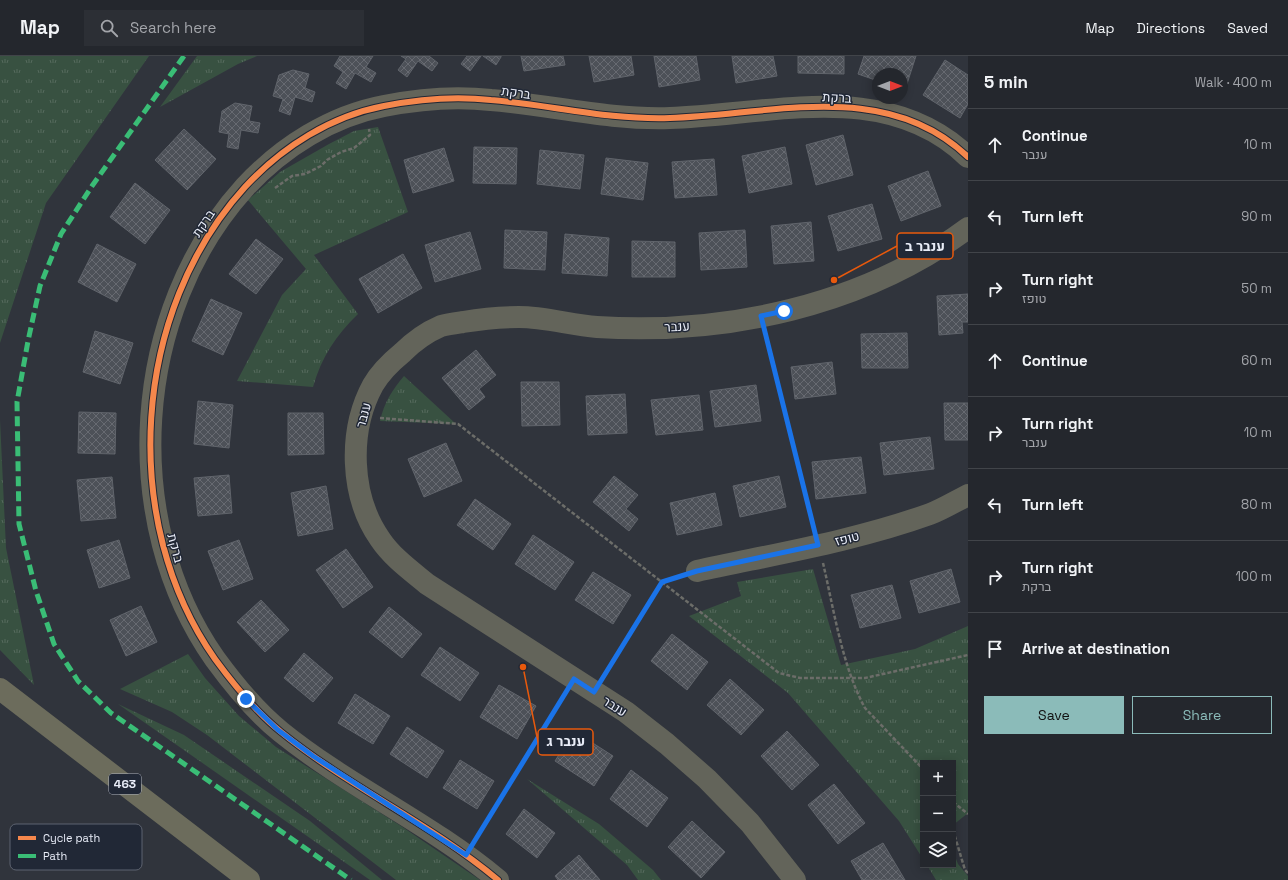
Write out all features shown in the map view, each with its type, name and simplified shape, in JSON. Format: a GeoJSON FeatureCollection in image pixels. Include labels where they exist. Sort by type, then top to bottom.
{"type":"FeatureCollection","features":[{"type":"Feature","properties":{"kind":"main road","name":"463"},"geometry":{"type":"LineString","coordinates":[[0,689],[249,880]]}},
{"type":"Feature","properties":{"kind":"street","name":"ברקת"},"geometry":{"type":"LineString","coordinates":[[498,880],[466,855],[347,779],[278,730],[246,699],[214,658],[189,616],[171,572],[154,504],[150,430],[160,357],[171,315],[187,273],[200,246],[228,205],[260,170],[296,142],[337,120],[368,110],[382,106],[433,99],[488,99],[598,115],[641,118],[694,116],[792,107],[837,107],[874,110],[905,118],[929,128],[950,141],[968,158]]}},
{"type":"Feature","properties":{"kind":"street","name":"ענבר"},"geometry":{"type":"LineString","coordinates":[[795,880],[750,823],[707,779],[667,744],[626,712],[427,584],[401,563],[380,539],[365,510],[359,486],[356,460],[364,406],[374,384],[390,363],[413,342],[442,326],[470,321],[521,317],[596,327],[676,326],[735,321],[844,296],[923,258],[968,228]]}},
{"type":"Feature","properties":{"kind":"street","name":"טופז"},"geometry":{"type":"LineString","coordinates":[[697,571],[818,545],[893,526],[925,516],[968,495]]}},
{"type":"Feature","properties":{"kind":"path"},"geometry":{"type":"LineString","coordinates":[[244,188],[248,191],[265,195],[292,176],[304,174],[316,169],[341,152],[354,148],[370,135],[368,110]]}},
{"type":"Feature","properties":{"kind":"path"},"geometry":{"type":"LineString","coordinates":[[761,316],[851,678],[865,708],[920,767]]}},
{"type":"Feature","properties":{"kind":"path"},"geometry":{"type":"LineString","coordinates":[[362,417],[458,424],[780,673],[800,678],[865,678],[968,655]]}},
{"type":"Feature","properties":{"kind":"path"},"geometry":{"type":"LineString","coordinates":[[594,692],[662,582],[697,571]]}},
{"type":"Feature","properties":{"kind":"path"},"geometry":{"type":"LineString","coordinates":[[466,855],[574,679]]}},
{"type":"Feature","properties":{"kind":"path"},"geometry":{"type":"LineString","coordinates":[[956,804],[968,814]]}},
{"type":"Feature","properties":{"kind":"path"},"geometry":{"type":"LineString","coordinates":[[954,832],[965,870],[968,873]]}},
{"type":"Feature","properties":{"kind":"green space"},"geometry":{"type":"Polygon","coordinates":[[[0,56],[149,56],[46,203],[0,343],[0,56]]]}},
{"type":"Feature","properties":{"kind":"green space"},"geometry":{"type":"Polygon","coordinates":[[[197,56],[257,56],[238,64],[160,107],[197,56]]]}},
{"type":"Feature","properties":{"kind":"green space"},"geometry":{"type":"Polygon","coordinates":[[[378,127],[408,212],[314,255],[358,314],[343,330],[330,348],[320,366],[313,387],[237,381],[282,295],[306,269],[248,200],[280,172],[329,144],[354,131],[378,127]]]}},
{"type":"Feature","properties":{"kind":"green space"},"geometry":{"type":"Polygon","coordinates":[[[404,376],[456,424],[380,421],[389,397],[404,376]]]}},
{"type":"Feature","properties":{"kind":"green space"},"geometry":{"type":"Polygon","coordinates":[[[0,420],[6,548],[34,685],[0,650],[0,420]]]}},
{"type":"Feature","properties":{"kind":"green space"},"geometry":{"type":"Polygon","coordinates":[[[813,569],[841,665],[915,649],[968,626],[968,813],[956,823],[956,760],[920,760],[920,854],[899,821],[788,693],[689,616],[741,596],[737,582],[813,569]]]}},
{"type":"Feature","properties":{"kind":"green space"},"geometry":{"type":"Polygon","coordinates":[[[188,654],[205,678],[239,716],[276,747],[401,826],[480,880],[396,880],[207,735],[172,712],[120,689],[188,654]]]}},
{"type":"Feature","properties":{"kind":"green space"},"geometry":{"type":"Polygon","coordinates":[[[118,704],[184,735],[310,821],[382,880],[370,880],[118,704]]]}},
{"type":"Feature","properties":{"kind":"green space"},"geometry":{"type":"Polygon","coordinates":[[[527,779],[599,824],[653,870],[661,880],[638,880],[627,865],[527,779]]]}},
{"type":"Feature","properties":{"kind":"green space"},"geometry":{"type":"Polygon","coordinates":[[[956,859],[958,864],[968,876],[968,880],[936,880],[929,868],[956,868],[956,859]]]}},
{"type":"Feature","properties":{"kind":"building"},"geometry":{"type":"Polygon","coordinates":[[[340,56],[373,56],[366,67],[376,73],[371,82],[355,73],[346,89],[336,83],[343,72],[334,66],[340,56]]]}},
{"type":"Feature","properties":{"kind":"building"},"geometry":{"type":"Polygon","coordinates":[[[401,56],[429,56],[438,63],[432,71],[418,61],[407,77],[398,70],[406,59],[401,56]]]}},
{"type":"Feature","properties":{"kind":"building"},"geometry":{"type":"Polygon","coordinates":[[[467,56],[481,56],[470,71],[461,64],[467,56]]]}},
{"type":"Feature","properties":{"kind":"building"},"geometry":{"type":"Polygon","coordinates":[[[483,56],[501,56],[501,57],[496,65],[483,56]]]}},
{"type":"Feature","properties":{"kind":"building"},"geometry":{"type":"Polygon","coordinates":[[[521,56],[563,56],[565,65],[524,71],[521,56]]]}},
{"type":"Feature","properties":{"kind":"building"},"geometry":{"type":"Polygon","coordinates":[[[589,56],[631,56],[634,75],[594,82],[589,56]]]}},
{"type":"Feature","properties":{"kind":"building"},"geometry":{"type":"Polygon","coordinates":[[[654,56],[696,56],[700,80],[659,87],[654,56]]]}},
{"type":"Feature","properties":{"kind":"building"},"geometry":{"type":"Polygon","coordinates":[[[732,56],[773,56],[777,76],[736,83],[732,56]]]}},
{"type":"Feature","properties":{"kind":"building"},"geometry":{"type":"Polygon","coordinates":[[[798,56],[844,56],[844,74],[798,73],[798,56]]]}},
{"type":"Feature","properties":{"kind":"building"},"geometry":{"type":"Polygon","coordinates":[[[864,56],[916,56],[908,81],[908,68],[872,68],[872,79],[858,74],[864,56]]]}},
{"type":"Feature","properties":{"kind":"building"},"geometry":{"type":"Polygon","coordinates":[[[945,60],[968,75],[968,104],[960,118],[923,95],[945,60]]]}},
{"type":"Feature","properties":{"kind":"building"},"geometry":{"type":"Polygon","coordinates":[[[293,70],[309,74],[305,88],[315,92],[312,102],[295,97],[290,115],[279,111],[283,99],[273,96],[279,75],[293,70]]]}},
{"type":"Feature","properties":{"kind":"building"},"geometry":{"type":"Polygon","coordinates":[[[235,103],[252,106],[249,121],[260,123],[258,133],[241,130],[238,149],[227,147],[229,134],[219,132],[222,111],[235,103]]]}},
{"type":"Feature","properties":{"kind":"building"},"geometry":{"type":"Polygon","coordinates":[[[184,129],[216,159],[187,190],[155,160],[184,129]]]}},
{"type":"Feature","properties":{"kind":"building"},"geometry":{"type":"Polygon","coordinates":[[[843,135],[853,175],[816,185],[806,145],[843,135]]]}},
{"type":"Feature","properties":{"kind":"building"},"geometry":{"type":"Polygon","coordinates":[[[474,147],[517,148],[516,184],[473,183],[474,147]]]}},
{"type":"Feature","properties":{"kind":"building"},"geometry":{"type":"Polygon","coordinates":[[[785,147],[792,184],[749,193],[742,156],[785,147]]]}},
{"type":"Feature","properties":{"kind":"building"},"geometry":{"type":"Polygon","coordinates":[[[444,148],[454,181],[413,193],[404,160],[444,148]]]}},
{"type":"Feature","properties":{"kind":"building"},"geometry":{"type":"Polygon","coordinates":[[[540,150],[584,155],[580,189],[537,184],[540,150]]]}},
{"type":"Feature","properties":{"kind":"building"},"geometry":{"type":"Polygon","coordinates":[[[606,158],[648,163],[643,200],[601,194],[606,158]]]}},
{"type":"Feature","properties":{"kind":"building"},"geometry":{"type":"Polygon","coordinates":[[[714,159],[717,195],[675,198],[672,162],[714,159]]]}},
{"type":"Feature","properties":{"kind":"building"},"geometry":{"type":"Polygon","coordinates":[[[928,171],[941,206],[901,221],[888,186],[928,171]]]}},
{"type":"Feature","properties":{"kind":"building"},"geometry":{"type":"Polygon","coordinates":[[[135,183],[170,210],[145,244],[110,217],[135,183]]]}},
{"type":"Feature","properties":{"kind":"building"},"geometry":{"type":"Polygon","coordinates":[[[872,204],[882,239],[838,251],[828,216],[872,204]]]}},
{"type":"Feature","properties":{"kind":"building"},"geometry":{"type":"Polygon","coordinates":[[[811,222],[814,261],[774,264],[771,226],[811,222]]]}},
{"type":"Feature","properties":{"kind":"building"},"geometry":{"type":"Polygon","coordinates":[[[505,230],[547,232],[545,270],[504,268],[505,230]]]}},
{"type":"Feature","properties":{"kind":"building"},"geometry":{"type":"Polygon","coordinates":[[[745,230],[747,267],[701,270],[699,233],[745,230]]]}},
{"type":"Feature","properties":{"kind":"building"},"geometry":{"type":"Polygon","coordinates":[[[470,232],[481,269],[435,282],[425,245],[470,232]]]}},
{"type":"Feature","properties":{"kind":"building"},"geometry":{"type":"Polygon","coordinates":[[[565,234],[609,238],[607,276],[562,273],[565,234]]]}},
{"type":"Feature","properties":{"kind":"building"},"geometry":{"type":"Polygon","coordinates":[[[256,239],[283,259],[256,294],[229,274],[256,239]]]}},
{"type":"Feature","properties":{"kind":"building"},"geometry":{"type":"Polygon","coordinates":[[[632,241],[675,242],[675,277],[632,277],[632,241]]]}},
{"type":"Feature","properties":{"kind":"building"},"geometry":{"type":"Polygon","coordinates":[[[97,244],[136,264],[117,302],[78,282],[97,244]]]}},
{"type":"Feature","properties":{"kind":"building"},"geometry":{"type":"Polygon","coordinates":[[[403,254],[422,288],[378,313],[359,279],[403,254]]]}},
{"type":"Feature","properties":{"kind":"building"},"geometry":{"type":"Polygon","coordinates":[[[968,294],[968,322],[962,322],[963,333],[939,335],[937,296],[968,294]]]}},
{"type":"Feature","properties":{"kind":"building"},"geometry":{"type":"Polygon","coordinates":[[[211,299],[242,313],[223,355],[192,341],[211,299]]]}},
{"type":"Feature","properties":{"kind":"building"},"geometry":{"type":"Polygon","coordinates":[[[95,331],[133,343],[120,384],[83,372],[95,331]]]}},
{"type":"Feature","properties":{"kind":"building"},"geometry":{"type":"Polygon","coordinates":[[[907,333],[908,368],[862,368],[861,334],[907,333]]]}},
{"type":"Feature","properties":{"kind":"building"},"geometry":{"type":"Polygon","coordinates":[[[476,350],[496,375],[479,389],[485,397],[469,410],[442,378],[476,350]]]}},
{"type":"Feature","properties":{"kind":"building"},"geometry":{"type":"Polygon","coordinates":[[[832,362],[836,394],[795,399],[791,367],[832,362]]]}},
{"type":"Feature","properties":{"kind":"building"},"geometry":{"type":"Polygon","coordinates":[[[521,382],[559,382],[560,425],[522,426],[521,382]]]}},
{"type":"Feature","properties":{"kind":"building"},"geometry":{"type":"Polygon","coordinates":[[[756,385],[761,421],[715,427],[710,391],[756,385]]]}},
{"type":"Feature","properties":{"kind":"building"},"geometry":{"type":"Polygon","coordinates":[[[625,394],[627,433],[588,435],[586,396],[625,394]]]}},
{"type":"Feature","properties":{"kind":"building"},"geometry":{"type":"Polygon","coordinates":[[[699,395],[703,430],[656,435],[651,400],[699,395]]]}},
{"type":"Feature","properties":{"kind":"building"},"geometry":{"type":"Polygon","coordinates":[[[198,401],[233,405],[229,448],[194,444],[198,401]]]}},
{"type":"Feature","properties":{"kind":"building"},"geometry":{"type":"Polygon","coordinates":[[[944,403],[968,403],[968,440],[945,440],[944,403]]]}},
{"type":"Feature","properties":{"kind":"building"},"geometry":{"type":"Polygon","coordinates":[[[79,412],[116,413],[115,454],[78,453],[79,412]]]}},
{"type":"Feature","properties":{"kind":"building"},"geometry":{"type":"Polygon","coordinates":[[[288,413],[323,413],[324,454],[288,455],[288,413]]]}},
{"type":"Feature","properties":{"kind":"building"},"geometry":{"type":"Polygon","coordinates":[[[930,437],[934,469],[884,475],[880,443],[930,437]]]}},
{"type":"Feature","properties":{"kind":"building"},"geometry":{"type":"Polygon","coordinates":[[[446,443],[462,481],[424,497],[408,459],[446,443]]]}},
{"type":"Feature","properties":{"kind":"building"},"geometry":{"type":"Polygon","coordinates":[[[861,457],[866,493],[816,499],[812,462],[861,457]]]}},
{"type":"Feature","properties":{"kind":"building"},"geometry":{"type":"Polygon","coordinates":[[[229,475],[232,513],[198,516],[194,478],[229,475]]]}},
{"type":"Feature","properties":{"kind":"building"},"geometry":{"type":"Polygon","coordinates":[[[614,476],[638,495],[626,509],[638,519],[629,531],[593,502],[614,476]]]}},
{"type":"Feature","properties":{"kind":"building"},"geometry":{"type":"Polygon","coordinates":[[[779,476],[786,507],[740,517],[733,486],[779,476]]]}},
{"type":"Feature","properties":{"kind":"building"},"geometry":{"type":"Polygon","coordinates":[[[112,477],[116,518],[81,521],[77,480],[112,477]]]}},
{"type":"Feature","properties":{"kind":"building"},"geometry":{"type":"Polygon","coordinates":[[[326,486],[333,529],[298,536],[291,493],[326,486]]]}},
{"type":"Feature","properties":{"kind":"building"},"geometry":{"type":"Polygon","coordinates":[[[715,493],[722,525],[677,535],[670,503],[715,493]]]}},
{"type":"Feature","properties":{"kind":"building"},"geometry":{"type":"Polygon","coordinates":[[[475,499],[511,524],[493,550],[457,525],[475,499]]]}},
{"type":"Feature","properties":{"kind":"building"},"geometry":{"type":"Polygon","coordinates":[[[533,535],[574,562],[555,590],[515,564],[533,535]]]}},
{"type":"Feature","properties":{"kind":"building"},"geometry":{"type":"Polygon","coordinates":[[[119,540],[130,578],[99,588],[87,550],[119,540]]]}},
{"type":"Feature","properties":{"kind":"building"},"geometry":{"type":"Polygon","coordinates":[[[239,540],[253,579],[223,590],[208,551],[239,540]]]}},
{"type":"Feature","properties":{"kind":"building"},"geometry":{"type":"Polygon","coordinates":[[[346,549],[373,587],[343,608],[316,570],[346,549]]]}},
{"type":"Feature","properties":{"kind":"building"},"geometry":{"type":"Polygon","coordinates":[[[951,569],[960,602],[919,613],[910,581],[951,569]]]}},
{"type":"Feature","properties":{"kind":"building"},"geometry":{"type":"Polygon","coordinates":[[[593,572],[631,595],[613,624],[575,600],[593,572]]]}},
{"type":"Feature","properties":{"kind":"building"},"geometry":{"type":"Polygon","coordinates":[[[892,585],[901,618],[860,628],[851,595],[892,585]]]}},
{"type":"Feature","properties":{"kind":"building"},"geometry":{"type":"Polygon","coordinates":[[[261,600],[289,630],[265,652],[237,622],[261,600]]]}},
{"type":"Feature","properties":{"kind":"building"},"geometry":{"type":"Polygon","coordinates":[[[141,606],[157,642],[126,656],[110,620],[141,606]]]}},
{"type":"Feature","properties":{"kind":"building"},"geometry":{"type":"Polygon","coordinates":[[[389,607],[422,634],[402,658],[369,632],[389,607]]]}},
{"type":"Feature","properties":{"kind":"building"},"geometry":{"type":"Polygon","coordinates":[[[672,634],[708,662],[687,690],[651,661],[672,634]]]}},
{"type":"Feature","properties":{"kind":"building"},"geometry":{"type":"Polygon","coordinates":[[[440,647],[479,673],[460,701],[421,675],[440,647]]]}},
{"type":"Feature","properties":{"kind":"building"},"geometry":{"type":"Polygon","coordinates":[[[304,653],[333,678],[313,702],[284,678],[304,653]]]}},
{"type":"Feature","properties":{"kind":"building"},"geometry":{"type":"Polygon","coordinates":[[[730,679],[764,710],[741,735],[707,705],[730,679]]]}},
{"type":"Feature","properties":{"kind":"building"},"geometry":{"type":"Polygon","coordinates":[[[499,685],[536,706],[517,739],[480,717],[499,685]]]}},
{"type":"Feature","properties":{"kind":"building"},"geometry":{"type":"Polygon","coordinates":[[[355,694],[390,716],[373,744],[338,723],[355,694]]]}},
{"type":"Feature","properties":{"kind":"building"},"geometry":{"type":"Polygon","coordinates":[[[407,727],[444,751],[427,778],[390,754],[407,727]]]}},
{"type":"Feature","properties":{"kind":"building"},"geometry":{"type":"Polygon","coordinates":[[[574,731],[613,756],[594,786],[555,761],[574,731]]]}},
{"type":"Feature","properties":{"kind":"building"},"geometry":{"type":"Polygon","coordinates":[[[787,731],[819,765],[792,790],[761,756],[787,731]]]}},
{"type":"Feature","properties":{"kind":"building"},"geometry":{"type":"Polygon","coordinates":[[[460,760],[494,781],[477,809],[443,788],[460,760]]]}},
{"type":"Feature","properties":{"kind":"building"},"geometry":{"type":"Polygon","coordinates":[[[631,770],[668,798],[647,827],[610,799],[631,770]]]}},
{"type":"Feature","properties":{"kind":"building"},"geometry":{"type":"Polygon","coordinates":[[[834,784],[865,823],[838,844],[808,805],[834,784]]]}},
{"type":"Feature","properties":{"kind":"building"},"geometry":{"type":"Polygon","coordinates":[[[524,809],[555,833],[537,858],[506,834],[524,809]]]}},
{"type":"Feature","properties":{"kind":"building"},"geometry":{"type":"Polygon","coordinates":[[[692,821],[725,852],[701,878],[668,847],[692,821]]]}},
{"type":"Feature","properties":{"kind":"building"},"geometry":{"type":"Polygon","coordinates":[[[883,843],[905,880],[862,880],[851,861],[883,843]]]}},
{"type":"Feature","properties":{"kind":"building"},"geometry":{"type":"Polygon","coordinates":[[[579,855],[600,880],[558,880],[555,876],[579,855]]]}},
{"type":"Feature","properties":{"kind":"marked path"},"geometry":{"type":"LineString","coordinates":[[184,56],[92,186],[61,234],[40,286],[17,402],[19,524],[36,591],[54,644],[78,681],[111,713],[351,880]]}},
{"type":"Feature","properties":{"kind":"cycle path"},"geometry":{"type":"LineString","coordinates":[[498,880],[445,841],[334,770],[281,732],[263,716],[230,679],[215,659],[184,604],[163,544],[152,482],[151,418],[160,354],[179,294],[207,237],[245,187],[259,172],[291,146],[308,135],[326,125],[364,111],[384,106],[424,100],[451,98],[478,99],[514,102],[602,115],[647,118],[708,116],[787,108],[826,107],[864,109],[901,117],[936,133],[968,157]]}},
{"type":"Feature","properties":{"kind":"place","name":"ענבר ב"},"geometry":{"type":"Point","coordinates":[834,280]}},
{"type":"Feature","properties":{"kind":"place","name":"ענבר ג"},"geometry":{"type":"Point","coordinates":[523,667]}},
{"type":"Feature","properties":{"kind":"route"},"geometry":{"type":"LineString","coordinates":[[246,699],[278,730],[313,756],[347,779],[422,825],[466,855],[574,679],[594,692],[662,582],[697,571],[818,545],[761,316],[784,311]]}}]}
